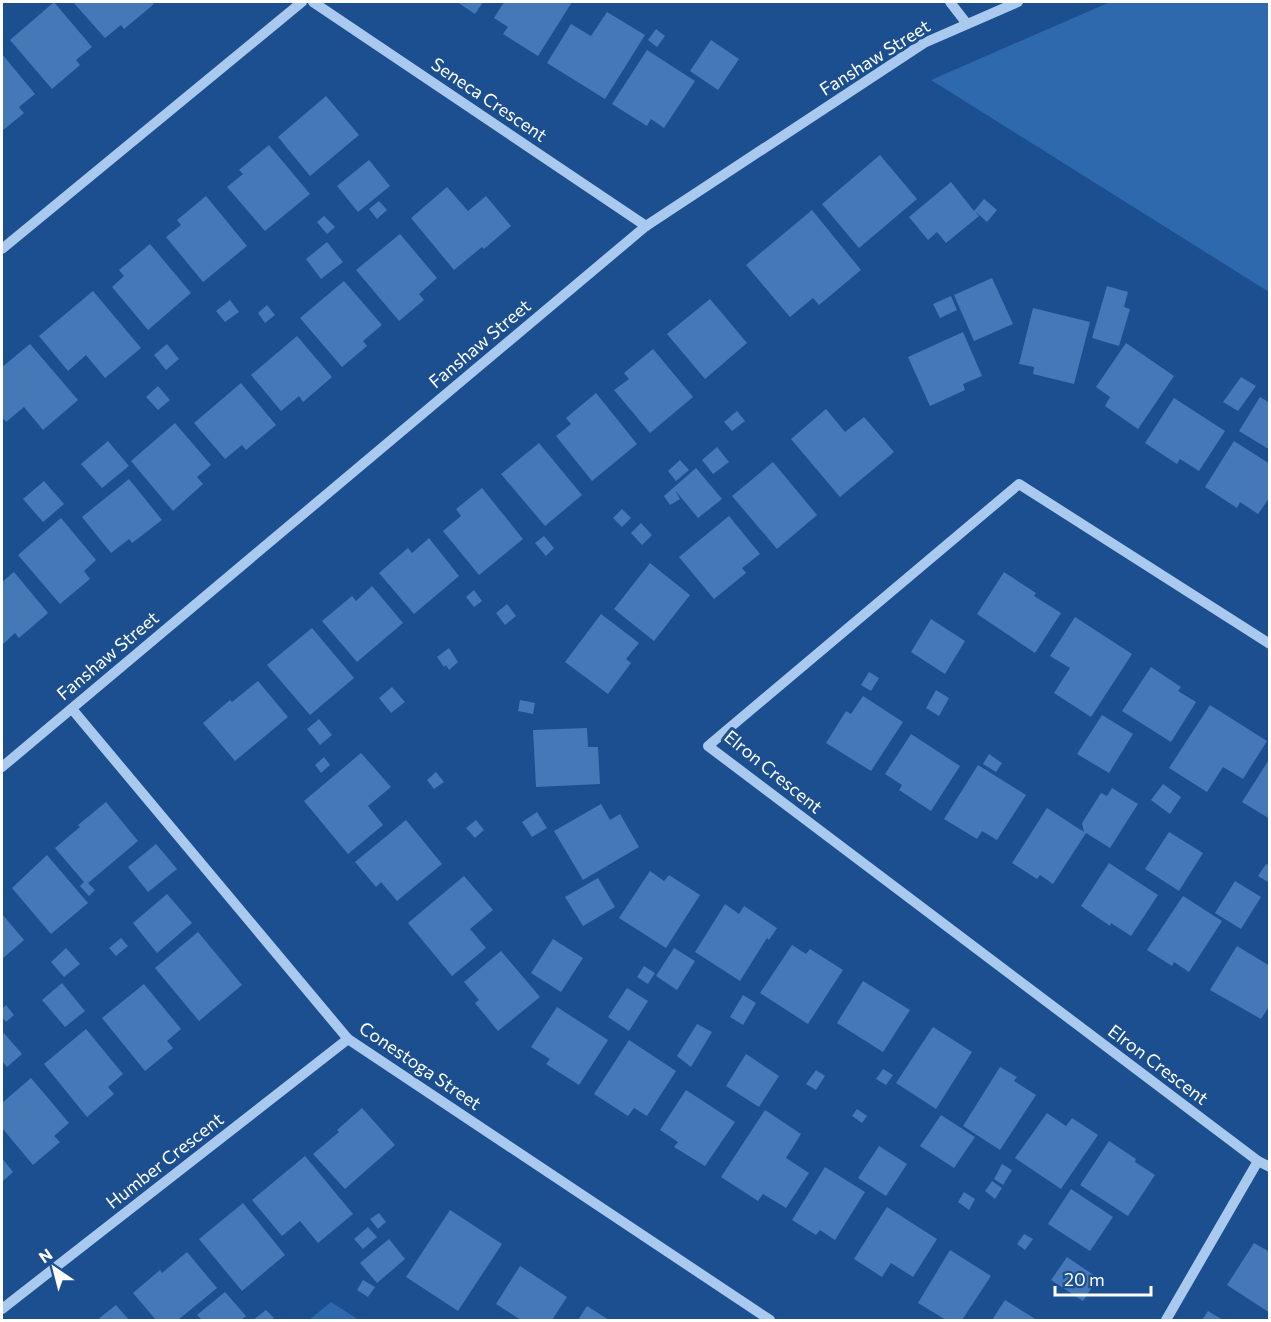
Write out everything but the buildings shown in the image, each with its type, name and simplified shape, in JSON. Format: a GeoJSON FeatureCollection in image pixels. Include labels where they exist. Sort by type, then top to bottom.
{"type":"FeatureCollection","features":[{"type":"Feature","properties":{"kind":"street"},"geometry":{"type":"LineString","coordinates":[[2,249],[302,2]]}},
{"type":"Feature","properties":{"kind":"street","name":"Seneca Crescent"},"geometry":{"type":"LineString","coordinates":[[313,2],[646,226]]}},
{"type":"Feature","properties":{"kind":"street"},"geometry":{"type":"LineString","coordinates":[[950,2],[967,24]]}},
{"type":"Feature","properties":{"kind":"street","name":"Fanshaw Street"},"geometry":{"type":"LineString","coordinates":[[2,766],[646,226],[924,43],[1018,2]]}},
{"type":"Feature","properties":{"kind":"street","name":"Elron Crescent"},"geometry":{"type":"LineString","coordinates":[[1269,644],[1019,484],[708,746],[1258,1161],[1269,1167]]}},
{"type":"Feature","properties":{"kind":"street","name":"Conestoga Street"},"geometry":{"type":"LineString","coordinates":[[72,708],[348,1039],[770,1320]]}},
{"type":"Feature","properties":{"kind":"street","name":"Humber Crescent"},"geometry":{"type":"LineString","coordinates":[[2,1309],[348,1039]]}},
{"type":"Feature","properties":{"kind":"street"},"geometry":{"type":"LineString","coordinates":[[1166,1320],[1258,1161]]}},
{"type":"Feature","properties":{"kind":"shaded area"},"geometry":{"type":"Polygon","coordinates":[[[1110,2],[1269,2],[1269,292],[931,80],[1110,2]]]}},
{"type":"Feature","properties":{"kind":"shaded area"},"geometry":{"type":"Polygon","coordinates":[[[331,1302],[359,1320],[309,1320],[331,1302]]]}}]}
